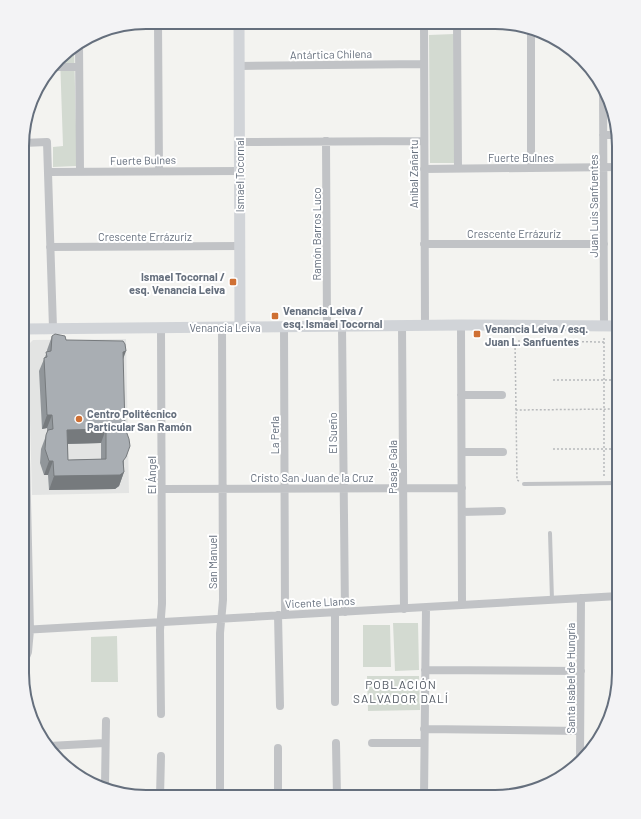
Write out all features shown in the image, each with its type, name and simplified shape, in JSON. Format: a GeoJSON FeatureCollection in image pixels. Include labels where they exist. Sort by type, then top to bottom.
{"type":"FeatureCollection","features":[{"type":"Feature","properties":{"kind":"street"},"geometry":{"type":"LineString","coordinates":[[158,29],[159,171]]}},
{"type":"Feature","properties":{"kind":"street","name":"Ismael Tocornal"},"geometry":{"type":"LineString","coordinates":[[239,29],[240,327]]}},
{"type":"Feature","properties":{"kind":"street","name":"Aníbal Zañartu"},"geometry":{"type":"LineString","coordinates":[[424,29],[424,326]]}},
{"type":"Feature","properties":{"kind":"street"},"geometry":{"type":"LineString","coordinates":[[457,29],[458,168]]}},
{"type":"Feature","properties":{"kind":"street"},"geometry":{"type":"LineString","coordinates":[[531,35],[531,168]]}},
{"type":"Feature","properties":{"kind":"street"},"geometry":{"type":"LineString","coordinates":[[79,50],[80,172]]}},
{"type":"Feature","properties":{"kind":"street","name":"Antártica Chilena"},"geometry":{"type":"LineString","coordinates":[[239,66],[424,64]]}},
{"type":"Feature","properties":{"kind":"street"},"geometry":{"type":"LineString","coordinates":[[60,67],[79,67]]}},
{"type":"Feature","properties":{"kind":"street","name":"Juan Luis Sanfuentes"},"geometry":{"type":"LineString","coordinates":[[603,101],[604,326]]}},
{"type":"Feature","properties":{"kind":"street"},"geometry":{"type":"LineString","coordinates":[[603,135],[611,135]]}},
{"type":"Feature","properties":{"kind":"street","name":"Ramón Barros Luco"},"geometry":{"type":"LineString","coordinates":[[326,141],[327,326]]}},
{"type":"Feature","properties":{"kind":"street"},"geometry":{"type":"LineString","coordinates":[[239,142],[424,141]]}},
{"type":"Feature","properties":{"kind":"street"},"geometry":{"type":"LineString","coordinates":[[29,143],[47,142],[53,328]]}},
{"type":"Feature","properties":{"kind":"street","name":"Fuerte Bulnes"},"geometry":{"type":"LineString","coordinates":[[424,169],[612,167]]}},
{"type":"Feature","properties":{"kind":"street","name":"Fuerte Bulnes"},"geometry":{"type":"LineString","coordinates":[[48,172],[239,171]]}},
{"type":"Feature","properties":{"kind":"street","name":"Crescente Errázuriz"},"geometry":{"type":"LineString","coordinates":[[424,244],[604,244]]}},
{"type":"Feature","properties":{"kind":"street","name":"Crescente Errázuriz"},"geometry":{"type":"LineString","coordinates":[[50,247],[240,246]]}},
{"type":"Feature","properties":{"kind":"street"},"geometry":{"type":"LineString","coordinates":[[461,325],[462,605]]}},
{"type":"Feature","properties":{"kind":"street","name":"Venancia Leiva"},"geometry":{"type":"LineString","coordinates":[[29,329],[461,325],[612,326]]}},
{"type":"Feature","properties":{"kind":"street","name":"El Sueño"},"geometry":{"type":"LineString","coordinates":[[342,326],[345,612]]}},
{"type":"Feature","properties":{"kind":"street","name":"Pasaje Gala"},"geometry":{"type":"LineString","coordinates":[[402,326],[404,609]]}},
{"type":"Feature","properties":{"kind":"street","name":"San Manuel"},"geometry":{"type":"LineString","coordinates":[[220,790],[220,641],[222,618],[222,327]]}},
{"type":"Feature","properties":{"kind":"street","name":"La Perla"},"geometry":{"type":"LineString","coordinates":[[280,706],[285,489],[284,327]]}},
{"type":"Feature","properties":{"kind":"street","name":"El Ángel"},"geometry":{"type":"LineString","coordinates":[[161,328],[161,714]]}},
{"type":"Feature","properties":{"kind":"street"},"geometry":{"type":"LineString","coordinates":[[462,395],[502,395]]}},
{"type":"Feature","properties":{"kind":"street"},"geometry":{"type":"LineString","coordinates":[[462,452],[503,452]]}},
{"type":"Feature","properties":{"kind":"street","name":"Cristo San Juan de la Cruz"},"geometry":{"type":"LineString","coordinates":[[162,490],[462,488]]}},
{"type":"Feature","properties":{"kind":"street"},"geometry":{"type":"LineString","coordinates":[[462,512],[502,511]]}},
{"type":"Feature","properties":{"kind":"street","name":"Vicente Llanos"},"geometry":{"type":"LineString","coordinates":[[29,630],[612,596]]}},
{"type":"Feature","properties":{"kind":"street","name":"Santa Isabel de Hungría"},"geometry":{"type":"LineString","coordinates":[[580,753],[581,598]]}},
{"type":"Feature","properties":{"kind":"street"},"geometry":{"type":"LineString","coordinates":[[424,790],[426,608]]}},
{"type":"Feature","properties":{"kind":"street"},"geometry":{"type":"LineString","coordinates":[[335,612],[335,702]]}},
{"type":"Feature","properties":{"kind":"street"},"geometry":{"type":"LineString","coordinates":[[425,670],[581,671]]}},
{"type":"Feature","properties":{"kind":"street"},"geometry":{"type":"LineString","coordinates":[[105,783],[106,721]]}},
{"type":"Feature","properties":{"kind":"street"},"geometry":{"type":"LineString","coordinates":[[424,729],[580,731]]}},
{"type":"Feature","properties":{"kind":"street"},"geometry":{"type":"LineString","coordinates":[[336,743],[337,790]]}},
{"type":"Feature","properties":{"kind":"street"},"geometry":{"type":"LineString","coordinates":[[372,743],[424,743]]}},
{"type":"Feature","properties":{"kind":"street"},"geometry":{"type":"LineString","coordinates":[[55,746],[105,744]]}},
{"type":"Feature","properties":{"kind":"street"},"geometry":{"type":"LineString","coordinates":[[278,748],[278,790]]}},
{"type":"Feature","properties":{"kind":"street"},"geometry":{"type":"LineString","coordinates":[[160,756],[160,790]]}},
{"type":"Feature","properties":{"kind":"lane"},"geometry":{"type":"LineString","coordinates":[[524,484],[612,483]]}},
{"type":"Feature","properties":{"kind":"lane"},"geometry":{"type":"LineString","coordinates":[[550,532],[552,600]]}},
{"type":"Feature","properties":{"kind":"path"},"geometry":{"type":"LineString","coordinates":[[604,326],[604,484]]}},
{"type":"Feature","properties":{"kind":"path"},"geometry":{"type":"LineString","coordinates":[[524,484],[517,480],[515,341],[604,342]]}},
{"type":"Feature","properties":{"kind":"path"},"geometry":{"type":"LineString","coordinates":[[553,380],[612,380]]}},
{"type":"Feature","properties":{"kind":"path"},"geometry":{"type":"LineString","coordinates":[[516,410],[612,409]]}},
{"type":"Feature","properties":{"kind":"path"},"geometry":{"type":"LineString","coordinates":[[554,449],[612,449]]}},
{"type":"Feature","properties":{"kind":"shaded area"},"geometry":{"type":"Polygon","coordinates":[[[454,34],[454,163],[430,163],[429,35],[454,34]]]}},
{"type":"Feature","properties":{"kind":"shaded area"},"geometry":{"type":"Polygon","coordinates":[[[74,54],[77,166],[53,167],[53,147],[63,146],[60,67],[74,54]]]}},
{"type":"Feature","properties":{"kind":"shaded area","name":"Centro Politécnico Particular San Ramón"},"geometry":{"type":"Polygon","coordinates":[[[126,339],[129,493],[32,495],[29,344],[33,340],[126,339]]]}},
{"type":"Feature","properties":{"kind":"shaded area"},"geometry":{"type":"Polygon","coordinates":[[[393,623],[418,623],[419,670],[395,671],[393,623]]]}},
{"type":"Feature","properties":{"kind":"shaded area"},"geometry":{"type":"Polygon","coordinates":[[[363,625],[390,625],[391,667],[363,667],[363,625]]]}},
{"type":"Feature","properties":{"kind":"shaded area"},"geometry":{"type":"Polygon","coordinates":[[[117,636],[118,682],[91,682],[91,637],[117,636]]]}},
{"type":"Feature","properties":{"kind":"shaded area"},"geometry":{"type":"Polygon","coordinates":[[[367,676],[419,676],[420,710],[368,711],[367,676]]]}},
{"type":"Feature","properties":{"kind":"building","name":"Centro Politécnico Particular San Ramón"},"geometry":{"type":"Polygon","coordinates":[[[55,334],[65,336],[66,340],[123,341],[125,344],[126,351],[123,352],[125,428],[130,446],[123,461],[124,472],[120,475],[54,476],[53,461],[49,461],[45,449],[48,430],[53,429],[52,415],[47,415],[44,358],[47,357],[46,352],[51,351],[52,336],[55,334]],[[106,429],[67,430],[68,460],[106,459],[106,429]]]}},
{"type":"Feature","properties":{"kind":"place","name":"Ismael Tocornal / esq. Venancia Leiva"},"geometry":{"type":"Point","coordinates":[233,282]}},
{"type":"Feature","properties":{"kind":"place","name":"Venancia Leiva / esq. Ismael Tocornal"},"geometry":{"type":"Point","coordinates":[275,316]}},
{"type":"Feature","properties":{"kind":"place","name":"Venancia Leiva / esq. Juan L. Sanfuentes"},"geometry":{"type":"Point","coordinates":[477,334]}},
{"type":"Feature","properties":{"kind":"place","name":"Centro Politécnico Particular San Ramón"},"geometry":{"type":"Point","coordinates":[79,419]}},
{"type":"Feature","properties":{"kind":"district","name":"POBLACIÓN SALVADOR DALÍ"},"geometry":{"type":"Point","coordinates":[401,691]}}]}
